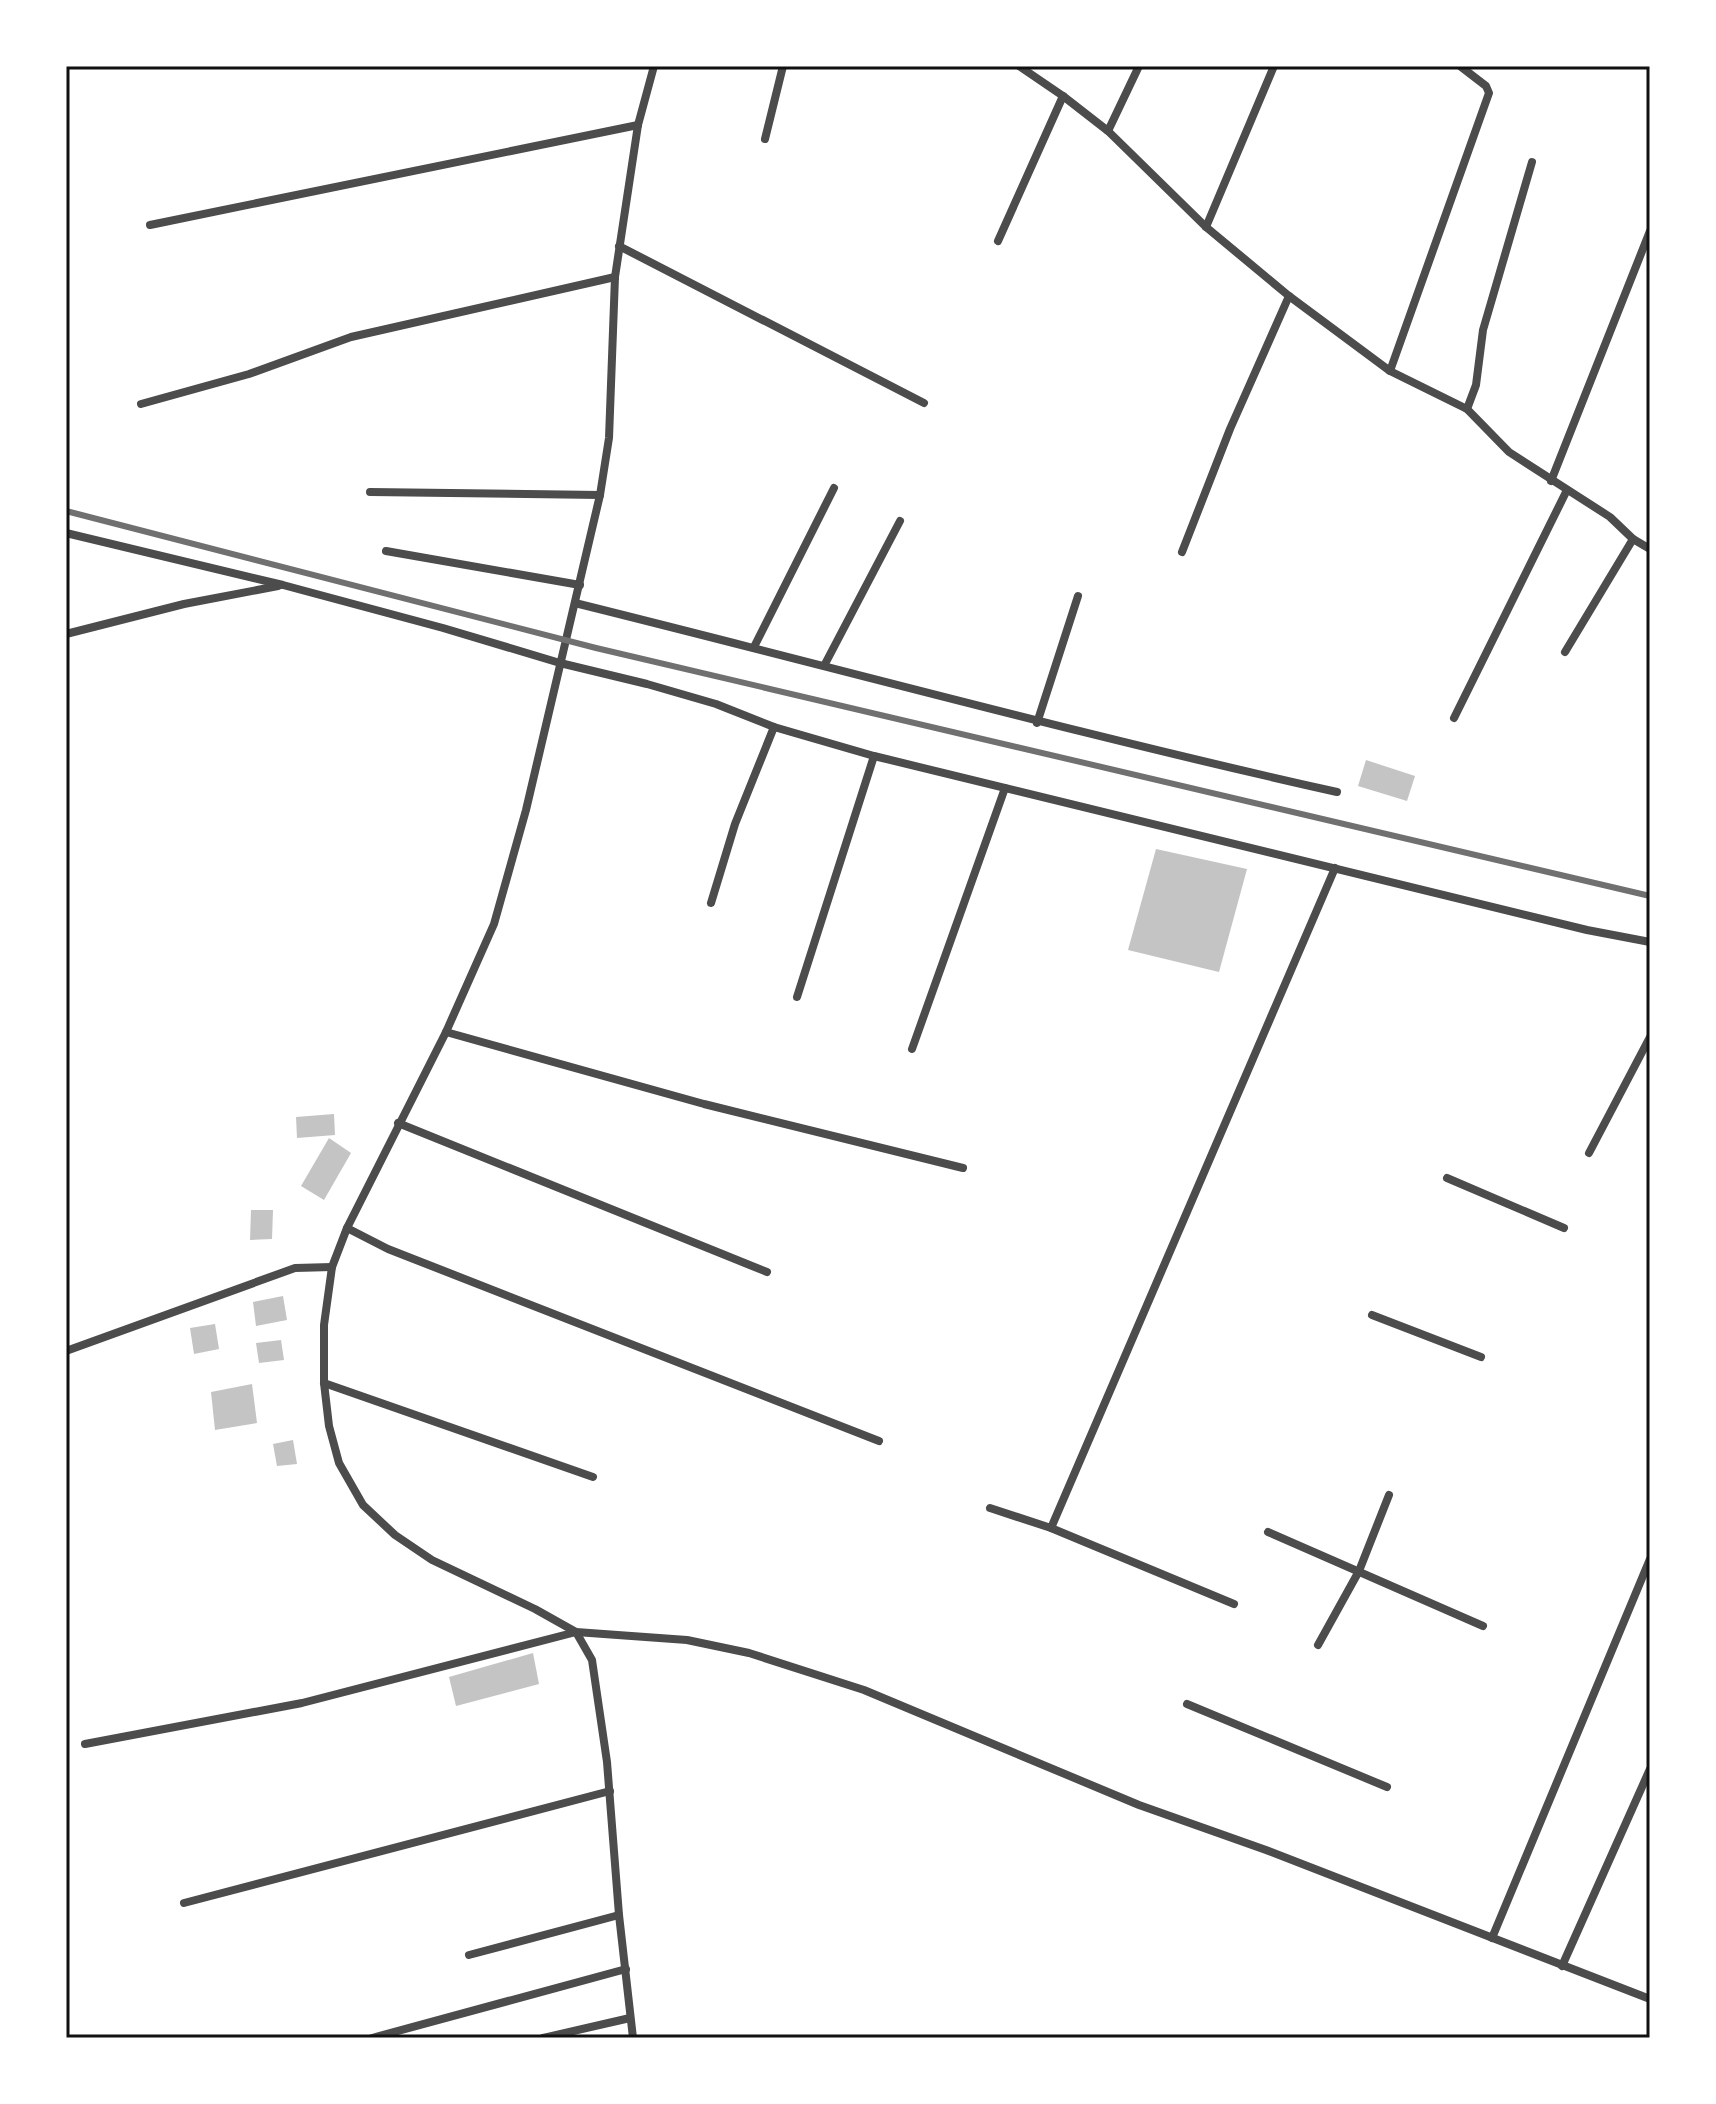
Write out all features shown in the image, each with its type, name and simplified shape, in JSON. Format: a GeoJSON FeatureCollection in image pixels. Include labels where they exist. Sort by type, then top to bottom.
{"type":"FeatureCollection","features":[{"type":"Feature","properties":{"kind":"street"},"geometry":{"type":"LineString","coordinates":[[633,2038],[619,1915],[610,1791],[592,1660],[576,1632],[432,1560],[395,1535],[363,1505],[339,1463],[329,1426],[324,1383],[324,1325],[332,1267],[347,1228],[446,1032],[494,924],[526,810],[600,495],[609,438],[615,277],[638,125],[654,66]]}},
{"type":"Feature","properties":{"kind":"street"},"geometry":{"type":"LineString","coordinates":[[765,139],[783,66]]}},
{"type":"Feature","properties":{"kind":"street"},"geometry":{"type":"LineString","coordinates":[[1019,66],[1108,131],[1206,227],[1289,296],[1390,371],[1467,409],[1509,452],[1610,517],[1633,539],[1650,549]]}},
{"type":"Feature","properties":{"kind":"street"},"geometry":{"type":"LineString","coordinates":[[1108,131],[1139,66]]}},
{"type":"Feature","properties":{"kind":"street"},"geometry":{"type":"LineString","coordinates":[[1206,227],[1274,66]]}},
{"type":"Feature","properties":{"kind":"street"},"geometry":{"type":"LineString","coordinates":[[1390,371],[1489,93],[1486,86],[1460,66]]}},
{"type":"Feature","properties":{"kind":"street"},"geometry":{"type":"LineString","coordinates":[[998,241],[1063,96]]}},
{"type":"Feature","properties":{"kind":"street"},"geometry":{"type":"LineString","coordinates":[[150,225],[638,125]]}},
{"type":"Feature","properties":{"kind":"street"},"geometry":{"type":"LineString","coordinates":[[1467,409],[1476,385],[1483,330],[1532,162]]}},
{"type":"Feature","properties":{"kind":"street"},"geometry":{"type":"LineString","coordinates":[[1551,481],[1650,231]]}},
{"type":"Feature","properties":{"kind":"street"},"geometry":{"type":"LineString","coordinates":[[619,246],[924,403]]}},
{"type":"Feature","properties":{"kind":"street"},"geometry":{"type":"LineString","coordinates":[[141,404],[249,374],[351,337],[615,277]]}},
{"type":"Feature","properties":{"kind":"street"},"geometry":{"type":"LineString","coordinates":[[1182,552],[1230,429],[1289,296]]}},
{"type":"Feature","properties":{"kind":"street"},"geometry":{"type":"LineString","coordinates":[[754,647],[834,488]]}},
{"type":"Feature","properties":{"kind":"street"},"geometry":{"type":"LineString","coordinates":[[1454,718],[1567,490]]}},
{"type":"Feature","properties":{"kind":"street"},"geometry":{"type":"LineString","coordinates":[[370,492],[600,495]]}},
{"type":"Feature","properties":{"kind":"street"},"geometry":{"type":"LineString","coordinates":[[825,664],[900,521]]}},
{"type":"Feature","properties":{"kind":"street"},"geometry":{"type":"LineString","coordinates":[[66,533],[283,585],[443,628],[702,700],[774,727],[874,756],[1587,930],[1650,942]]}},
{"type":"Feature","properties":{"kind":"street"},"geometry":{"type":"LineString","coordinates":[[1565,652],[1633,539]]}},
{"type":"Feature","properties":{"kind":"street"},"geometry":{"type":"LineString","coordinates":[[386,551],[580,585]]}},
{"type":"Feature","properties":{"kind":"street"},"geometry":{"type":"LineString","coordinates":[[66,634],[184,604],[283,585]]}},
{"type":"Feature","properties":{"kind":"street"},"geometry":{"type":"LineString","coordinates":[[1037,723],[1078,596]]}},
{"type":"Feature","properties":{"kind":"street"},"geometry":{"type":"LineString","coordinates":[[575,603],[825,664],[1037,723],[1337,792]]}},
{"type":"Feature","properties":{"kind":"street"},"geometry":{"type":"LineString","coordinates":[[711,903],[735,824],[774,727]]}},
{"type":"Feature","properties":{"kind":"street"},"geometry":{"type":"LineString","coordinates":[[797,997],[874,756]]}},
{"type":"Feature","properties":{"kind":"street"},"geometry":{"type":"LineString","coordinates":[[912,1049],[1005,788]]}},
{"type":"Feature","properties":{"kind":"street"},"geometry":{"type":"LineString","coordinates":[[1051,1528],[1335,868]]}},
{"type":"Feature","properties":{"kind":"street"},"geometry":{"type":"LineString","coordinates":[[446,1032],[704,1104],[963,1168]]}},
{"type":"Feature","properties":{"kind":"street"},"geometry":{"type":"LineString","coordinates":[[1589,1153],[1650,1037]]}},
{"type":"Feature","properties":{"kind":"street"},"geometry":{"type":"LineString","coordinates":[[398,1123],[767,1272]]}},
{"type":"Feature","properties":{"kind":"street"},"geometry":{"type":"LineString","coordinates":[[1447,1178],[1564,1228]]}},
{"type":"Feature","properties":{"kind":"street"},"geometry":{"type":"LineString","coordinates":[[347,1228],[388,1249],[879,1441]]}},
{"type":"Feature","properties":{"kind":"street"},"geometry":{"type":"LineString","coordinates":[[66,1351],[295,1268],[332,1267]]}},
{"type":"Feature","properties":{"kind":"street"},"geometry":{"type":"LineString","coordinates":[[1372,1315],[1481,1357]]}},
{"type":"Feature","properties":{"kind":"street"},"geometry":{"type":"LineString","coordinates":[[324,1383],[593,1477]]}},
{"type":"Feature","properties":{"kind":"street"},"geometry":{"type":"LineString","coordinates":[[1318,1645],[1359,1571],[1389,1495]]}},
{"type":"Feature","properties":{"kind":"street"},"geometry":{"type":"LineString","coordinates":[[990,1508],[1051,1528],[1234,1604]]}},
{"type":"Feature","properties":{"kind":"street"},"geometry":{"type":"LineString","coordinates":[[1268,1532],[1483,1626]]}},
{"type":"Feature","properties":{"kind":"street"},"geometry":{"type":"LineString","coordinates":[[1492,1938],[1650,1559]]}},
{"type":"Feature","properties":{"kind":"street"},"geometry":{"type":"LineString","coordinates":[[85,1744],[302,1703],[576,1632],[719,1646],[864,1690],[1139,1805],[1266,1850],[1650,1999]]}},
{"type":"Feature","properties":{"kind":"street"},"geometry":{"type":"LineString","coordinates":[[1187,1704],[1387,1787]]}},
{"type":"Feature","properties":{"kind":"street"},"geometry":{"type":"LineString","coordinates":[[1562,1966],[1650,1769]]}},
{"type":"Feature","properties":{"kind":"street"},"geometry":{"type":"LineString","coordinates":[[184,1903],[610,1791]]}},
{"type":"Feature","properties":{"kind":"street"},"geometry":{"type":"LineString","coordinates":[[469,1955],[619,1915]]}},
{"type":"Feature","properties":{"kind":"street"},"geometry":{"type":"LineString","coordinates":[[372,2038],[626,1969]]}},
{"type":"Feature","properties":{"kind":"street"},"geometry":{"type":"LineString","coordinates":[[543,2038],[630,2018]]}},
{"type":"Feature","properties":{"kind":"building"},"geometry":{"type":"Polygon","coordinates":[[[1366,760],[1415,776],[1407,801],[1358,786],[1366,760]]]}},
{"type":"Feature","properties":{"kind":"building"},"geometry":{"type":"Polygon","coordinates":[[[1156,849],[1247,869],[1219,972],[1128,950],[1156,849]]]}},
{"type":"Feature","properties":{"kind":"building"},"geometry":{"type":"Polygon","coordinates":[[[334,1114],[335,1135],[297,1138],[296,1117],[334,1114]]]}},
{"type":"Feature","properties":{"kind":"building"},"geometry":{"type":"Polygon","coordinates":[[[329,1138],[351,1153],[324,1200],[301,1186],[329,1138]]]}},
{"type":"Feature","properties":{"kind":"building"},"geometry":{"type":"Polygon","coordinates":[[[251,1210],[273,1210],[272,1239],[250,1240],[251,1210]]]}},
{"type":"Feature","properties":{"kind":"building"},"geometry":{"type":"Polygon","coordinates":[[[283,1296],[287,1320],[256,1326],[253,1302],[283,1296]]]}},
{"type":"Feature","properties":{"kind":"building"},"geometry":{"type":"Polygon","coordinates":[[[215,1324],[219,1349],[194,1354],[190,1328],[215,1324]]]}},
{"type":"Feature","properties":{"kind":"building"},"geometry":{"type":"Polygon","coordinates":[[[281,1340],[284,1360],[259,1363],[256,1343],[281,1340]]]}},
{"type":"Feature","properties":{"kind":"building"},"geometry":{"type":"Polygon","coordinates":[[[252,1384],[257,1423],[215,1430],[211,1392],[252,1384]]]}},
{"type":"Feature","properties":{"kind":"building"},"geometry":{"type":"Polygon","coordinates":[[[293,1440],[297,1464],[277,1466],[273,1444],[293,1440]]]}},
{"type":"Feature","properties":{"kind":"building"},"geometry":{"type":"Polygon","coordinates":[[[533,1653],[539,1684],[456,1706],[449,1677],[533,1653]]]}},
{"type":"Feature","properties":{"kind":"railway"},"geometry":{"type":"LineString","coordinates":[[66,511],[596,648],[1650,896]]}}]}
